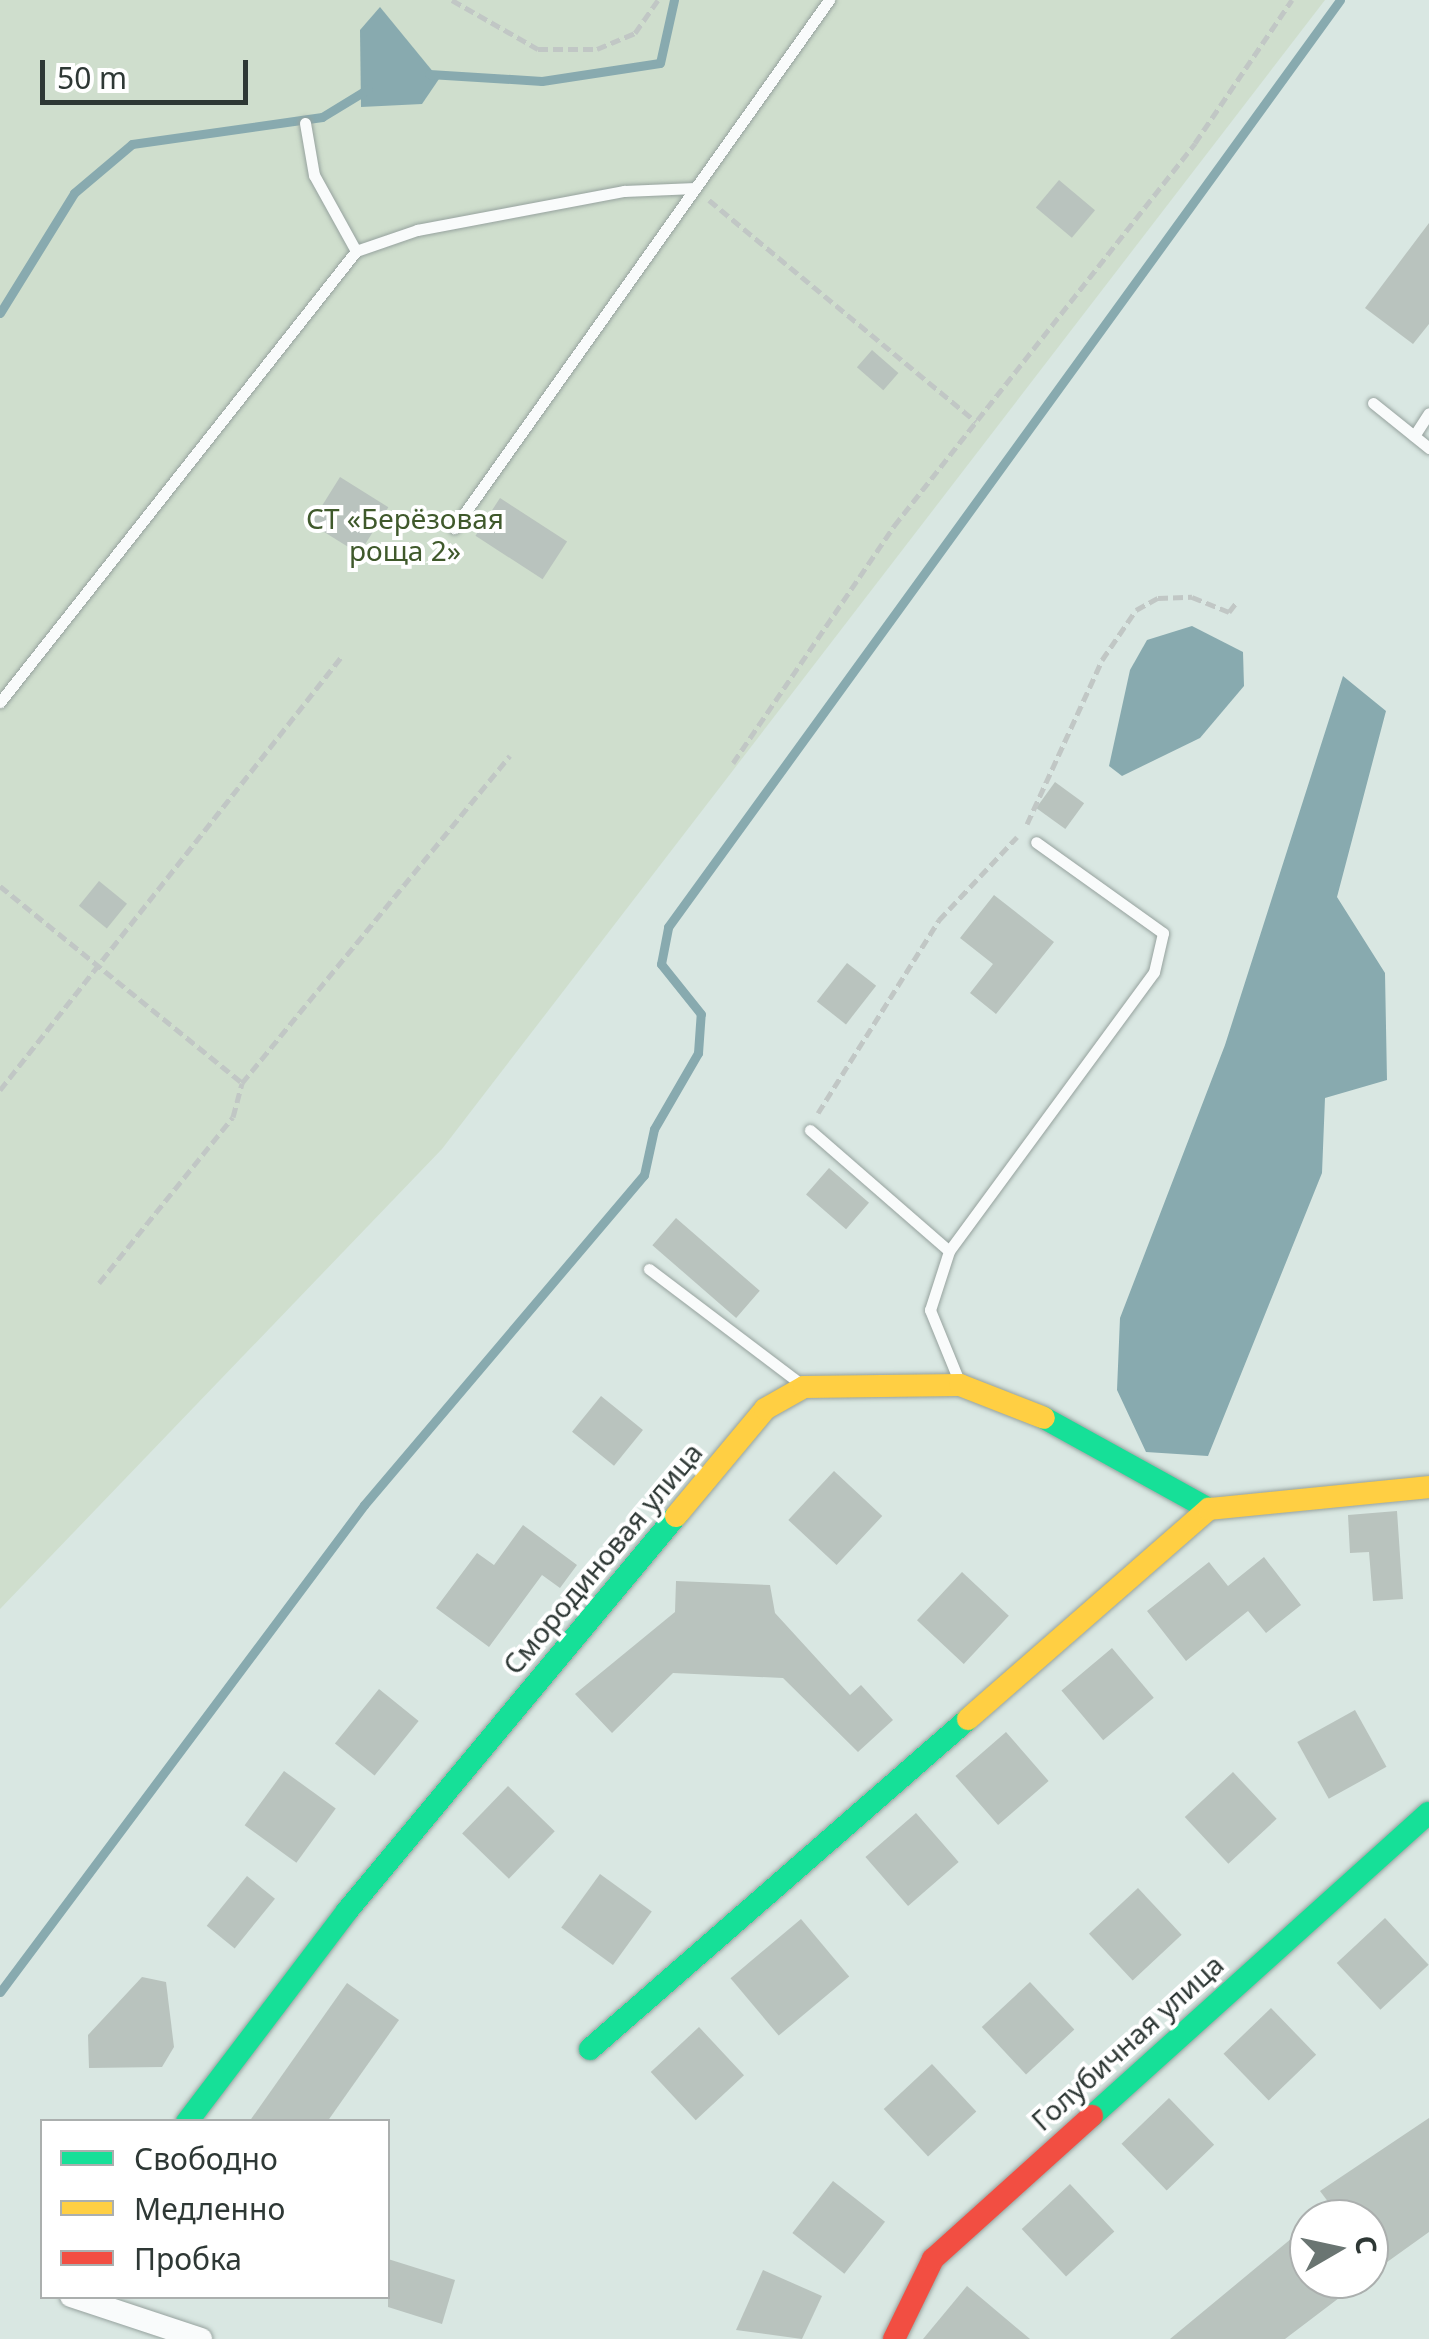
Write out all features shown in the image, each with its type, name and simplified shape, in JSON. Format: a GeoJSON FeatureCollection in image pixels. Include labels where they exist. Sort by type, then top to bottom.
{"type":"FeatureCollection","features":[{"type":"Feature","properties":{"kind":"street"},"geometry":{"type":"LineString","coordinates":[[804,1387],[960,1385],[1000,1394],[1209,1509],[1429,1488]]}},
{"type":"Feature","properties":{"kind":"street","name":"Смородиновая улица"},"geometry":{"type":"LineString","coordinates":[[190,2119],[347,1911],[765,1410],[804,1387]]}},
{"type":"Feature","properties":{"kind":"street"},"geometry":{"type":"LineString","coordinates":[[590,2049],[1209,1509]]}},
{"type":"Feature","properties":{"kind":"street","name":"Голубичная улица"},"geometry":{"type":"LineString","coordinates":[[894,2339],[933,2259],[1429,1813]]}},
{"type":"Feature","properties":{"kind":"street"},"geometry":{"type":"LineString","coordinates":[[79,2299],[202,2339]]}},
{"type":"Feature","properties":{"kind":"lane"},"geometry":{"type":"LineString","coordinates":[[454,528],[829,0]]}},
{"type":"Feature","properties":{"kind":"lane"},"geometry":{"type":"LineString","coordinates":[[306,123],[314,174],[356,251]]}},
{"type":"Feature","properties":{"kind":"lane"},"geometry":{"type":"LineString","coordinates":[[0,702],[356,251],[417,230],[624,192],[695,188]]}},
{"type":"Feature","properties":{"kind":"lane"},"geometry":{"type":"LineString","coordinates":[[1373,403],[1429,448]]}},
{"type":"Feature","properties":{"kind":"lane"},"geometry":{"type":"LineString","coordinates":[[1414,436],[1429,414]]}},
{"type":"Feature","properties":{"kind":"lane"},"geometry":{"type":"LineString","coordinates":[[960,1385],[955,1354],[930,1310],[948,1251],[1154,972],[1162,933],[1036,842]]}},
{"type":"Feature","properties":{"kind":"lane"},"geometry":{"type":"LineString","coordinates":[[810,1130],[948,1251]]}},
{"type":"Feature","properties":{"kind":"lane"},"geometry":{"type":"LineString","coordinates":[[649,1269],[804,1387]]}},
{"type":"Feature","properties":{"kind":"path"},"geometry":{"type":"LineString","coordinates":[[452,0],[538,49],[597,49],[635,33],[658,0]]}},
{"type":"Feature","properties":{"kind":"path"},"geometry":{"type":"LineString","coordinates":[[732,763],[976,422],[1194,143],[1292,0]]}},
{"type":"Feature","properties":{"kind":"path"},"geometry":{"type":"LineString","coordinates":[[695,188],[976,422]]}},
{"type":"Feature","properties":{"kind":"path"},"geometry":{"type":"LineString","coordinates":[[810,1130],[939,920],[1032,817],[1102,660],[1136,610],[1158,598],[1192,597],[1230,612],[1236,603]]}},
{"type":"Feature","properties":{"kind":"path"},"geometry":{"type":"LineString","coordinates":[[0,1090],[342,656]]}},
{"type":"Feature","properties":{"kind":"path"},"geometry":{"type":"LineString","coordinates":[[99,1283],[233,1117],[242,1083],[510,756]]}},
{"type":"Feature","properties":{"kind":"path"},"geometry":{"type":"LineString","coordinates":[[0,886],[99,960],[242,1083]]}},
{"type":"Feature","properties":{"kind":"green space","name":"СТ «Берёзовая роща 2»"},"geometry":{"type":"Polygon","coordinates":[[[0,0],[1325,0],[442,1149],[0,1609],[0,0]]]}},
{"type":"Feature","properties":{"kind":"water"},"geometry":{"type":"Polygon","coordinates":[[[380,7],[439,79],[422,104],[361,107],[360,30],[380,7]]]}},
{"type":"Feature","properties":{"kind":"water"},"geometry":{"type":"Polygon","coordinates":[[[1192,626],[1243,652],[1244,686],[1200,738],[1122,776],[1109,766],[1130,670],[1147,640],[1192,626]]]}},
{"type":"Feature","properties":{"kind":"water"},"geometry":{"type":"Polygon","coordinates":[[[1343,676],[1386,711],[1337,897],[1385,973],[1387,1080],[1325,1098],[1322,1173],[1208,1456],[1146,1452],[1117,1390],[1120,1318],[1225,1045],[1343,676]]]}},
{"type":"Feature","properties":{"kind":"building"},"geometry":{"type":"Polygon","coordinates":[[[1059,180],[1095,210],[1072,238],[1036,208],[1059,180]]]}},
{"type":"Feature","properties":{"kind":"building"},"geometry":{"type":"Polygon","coordinates":[[[1429,223],[1429,324],[1413,344],[1365,308],[1429,223]]]}},
{"type":"Feature","properties":{"kind":"building"},"geometry":{"type":"Polygon","coordinates":[[[872,350],[898,373],[883,390],[857,367],[872,350]]]}},
{"type":"Feature","properties":{"kind":"building"},"geometry":{"type":"Polygon","coordinates":[[[340,477],[388,507],[359,554],[311,524],[340,477]]]}},
{"type":"Feature","properties":{"kind":"building"},"geometry":{"type":"Polygon","coordinates":[[[500,498],[567,542],[543,579],[475,536],[500,498]]]}},
{"type":"Feature","properties":{"kind":"building"},"geometry":{"type":"Polygon","coordinates":[[[1055,782],[1084,803],[1065,829],[1036,808],[1055,782]]]}},
{"type":"Feature","properties":{"kind":"building"},"geometry":{"type":"Polygon","coordinates":[[[99,881],[127,904],[107,929],[79,906],[99,881]]]}},
{"type":"Feature","properties":{"kind":"building"},"geometry":{"type":"Polygon","coordinates":[[[994,895],[1054,942],[996,1014],[970,993],[993,964],[960,938],[994,895]]]}},
{"type":"Feature","properties":{"kind":"building"},"geometry":{"type":"Polygon","coordinates":[[[847,963],[876,986],[846,1024],[817,1002],[847,963]]]}},
{"type":"Feature","properties":{"kind":"building"},"geometry":{"type":"Polygon","coordinates":[[[829,1168],[869,1203],[846,1229],[806,1194],[829,1168]]]}},
{"type":"Feature","properties":{"kind":"building"},"geometry":{"type":"Polygon","coordinates":[[[676,1218],[760,1291],[736,1318],[652,1245],[676,1218]]]}},
{"type":"Feature","properties":{"kind":"building"},"geometry":{"type":"Polygon","coordinates":[[[601,1396],[643,1430],[614,1466],[572,1432],[601,1396]]]}},
{"type":"Feature","properties":{"kind":"building"},"geometry":{"type":"Polygon","coordinates":[[[834,1471],[882,1516],[837,1565],[788,1520],[834,1471]]]}},
{"type":"Feature","properties":{"kind":"building"},"geometry":{"type":"Polygon","coordinates":[[[1397,1511],[1403,1599],[1373,1601],[1369,1552],[1350,1553],[1348,1515],[1397,1511]]]}},
{"type":"Feature","properties":{"kind":"building"},"geometry":{"type":"Polygon","coordinates":[[[523,1525],[577,1565],[560,1588],[542,1575],[489,1647],[436,1608],[477,1553],[494,1565],[523,1525]]]}},
{"type":"Feature","properties":{"kind":"building"},"geometry":{"type":"Polygon","coordinates":[[[1264,1557],[1301,1605],[1266,1633],[1248,1611],[1186,1661],[1147,1611],[1209,1562],[1228,1586],[1264,1557]]]}},
{"type":"Feature","properties":{"kind":"building"},"geometry":{"type":"Polygon","coordinates":[[[962,1572],[1009,1616],[964,1664],[917,1620],[962,1572]]]}},
{"type":"Feature","properties":{"kind":"building"},"geometry":{"type":"Polygon","coordinates":[[[676,1581],[770,1585],[775,1613],[850,1695],[861,1685],[893,1720],[858,1752],[783,1678],[673,1673],[612,1733],[575,1694],[675,1612],[676,1581]]]}},
{"type":"Feature","properties":{"kind":"building"},"geometry":{"type":"Polygon","coordinates":[[[1112,1648],[1154,1698],[1103,1740],[1061,1690],[1112,1648]]]}},
{"type":"Feature","properties":{"kind":"building"},"geometry":{"type":"Polygon","coordinates":[[[379,1689],[419,1721],[375,1775],[335,1743],[379,1689]]]}},
{"type":"Feature","properties":{"kind":"building"},"geometry":{"type":"Polygon","coordinates":[[[1355,1710],[1387,1767],[1329,1799],[1297,1742],[1355,1710]]]}},
{"type":"Feature","properties":{"kind":"building"},"geometry":{"type":"Polygon","coordinates":[[[1006,1732],[1049,1781],[998,1825],[955,1776],[1006,1732]]]}},
{"type":"Feature","properties":{"kind":"building"},"geometry":{"type":"Polygon","coordinates":[[[284,1771],[336,1809],[296,1863],[245,1825],[284,1771]]]}},
{"type":"Feature","properties":{"kind":"building"},"geometry":{"type":"Polygon","coordinates":[[[1233,1772],[1277,1819],[1228,1864],[1185,1817],[1233,1772]]]}},
{"type":"Feature","properties":{"kind":"building"},"geometry":{"type":"Polygon","coordinates":[[[508,1786],[555,1831],[509,1879],[462,1833],[508,1786]]]}},
{"type":"Feature","properties":{"kind":"building"},"geometry":{"type":"Polygon","coordinates":[[[916,1813],[959,1862],[908,1906],[865,1857],[916,1813]]]}},
{"type":"Feature","properties":{"kind":"building"},"geometry":{"type":"Polygon","coordinates":[[[600,1874],[652,1912],[613,1965],[561,1927],[600,1874]]]}},
{"type":"Feature","properties":{"kind":"building"},"geometry":{"type":"Polygon","coordinates":[[[247,1876],[275,1899],[235,1948],[207,1926],[247,1876]]]}},
{"type":"Feature","properties":{"kind":"building"},"geometry":{"type":"Polygon","coordinates":[[[1138,1888],[1182,1935],[1133,1981],[1089,1934],[1138,1888]]]}},
{"type":"Feature","properties":{"kind":"building"},"geometry":{"type":"Polygon","coordinates":[[[1385,1918],[1429,1965],[1380,2010],[1337,1963],[1385,1918]]]}},
{"type":"Feature","properties":{"kind":"building"},"geometry":{"type":"Polygon","coordinates":[[[801,1919],[849,1976],[779,2036],[731,1978],[801,1919]]]}},
{"type":"Feature","properties":{"kind":"building"},"geometry":{"type":"Polygon","coordinates":[[[142,1977],[166,1982],[174,2047],[162,2067],[89,2068],[88,2035],[142,1977]]]}},
{"type":"Feature","properties":{"kind":"building"},"geometry":{"type":"Polygon","coordinates":[[[1030,1982],[1074,2030],[1026,2075],[982,2027],[1030,1982]]]}},
{"type":"Feature","properties":{"kind":"building"},"geometry":{"type":"Polygon","coordinates":[[[347,1983],[399,2020],[329,2119],[251,2119],[347,1983]]]}},
{"type":"Feature","properties":{"kind":"building"},"geometry":{"type":"Polygon","coordinates":[[[1271,2008],[1316,2055],[1269,2101],[1224,2054],[1271,2008]]]}},
{"type":"Feature","properties":{"kind":"building"},"geometry":{"type":"Polygon","coordinates":[[[699,2027],[744,2075],[696,2120],[651,2072],[699,2027]]]}},
{"type":"Feature","properties":{"kind":"building"},"geometry":{"type":"Polygon","coordinates":[[[932,2064],[976,2112],[928,2157],[884,2109],[932,2064]]]}},
{"type":"Feature","properties":{"kind":"building"},"geometry":{"type":"Polygon","coordinates":[[[1169,2098],[1214,2145],[1167,2191],[1122,2144],[1169,2098]]]}},
{"type":"Feature","properties":{"kind":"building"},"geometry":{"type":"Polygon","coordinates":[[[1429,2118],[1429,2232],[1389,2261],[1389,2199],[1326,2199],[1320,2191],[1429,2118]]]}},
{"type":"Feature","properties":{"kind":"building"},"geometry":{"type":"Polygon","coordinates":[[[833,2181],[885,2222],[844,2274],[792,2233],[833,2181]]]}},
{"type":"Feature","properties":{"kind":"building"},"geometry":{"type":"Polygon","coordinates":[[[1070,2184],[1114,2232],[1066,2277],[1022,2229],[1070,2184]]]}},
{"type":"Feature","properties":{"kind":"building"},"geometry":{"type":"Polygon","coordinates":[[[1289,2241],[1289,2299],[1338,2299],[1285,2339],[1170,2339],[1289,2241]]]}},
{"type":"Feature","properties":{"kind":"building"},"geometry":{"type":"Polygon","coordinates":[[[390,2260],[455,2280],[442,2324],[388,2307],[390,2260]]]}},
{"type":"Feature","properties":{"kind":"building"},"geometry":{"type":"Polygon","coordinates":[[[763,2270],[822,2296],[802,2339],[736,2330],[763,2270]]]}},
{"type":"Feature","properties":{"kind":"building"},"geometry":{"type":"Polygon","coordinates":[[[967,2286],[1030,2339],[923,2339],[967,2286]]]}},
{"type":"Feature","properties":{"kind":"waterway"},"geometry":{"type":"LineString","coordinates":[[429,74],[542,81],[660,63],[674,0]]}},
{"type":"Feature","properties":{"kind":"waterway"},"geometry":{"type":"LineString","coordinates":[[0,1992],[364,1505],[644,1175],[654,1129],[698,1053],[701,1014],[661,964],[668,927],[1340,0]]}},
{"type":"Feature","properties":{"kind":"waterway"},"geometry":{"type":"LineString","coordinates":[[0,313],[74,193],[132,144],[322,117],[368,89]]}},
{"type":"Feature","properties":{"kind":"traffic: fast"},"geometry":{"type":"LineString","coordinates":[[1044,1418],[1209,1509]]}},
{"type":"Feature","properties":{"kind":"traffic: fast"},"geometry":{"type":"LineString","coordinates":[[189,2119],[347,1911],[676,1516]]}},
{"type":"Feature","properties":{"kind":"traffic: fast"},"geometry":{"type":"LineString","coordinates":[[590,2049],[968,1719]]}},
{"type":"Feature","properties":{"kind":"traffic: fast"},"geometry":{"type":"LineString","coordinates":[[1092,2116],[1429,1813]]}},
{"type":"Feature","properties":{"kind":"traffic: slow"},"geometry":{"type":"LineString","coordinates":[[676,1516],[765,1409],[804,1387],[960,1385],[1044,1418]]}},
{"type":"Feature","properties":{"kind":"traffic: slow"},"geometry":{"type":"LineString","coordinates":[[968,1719],[1209,1509],[1429,1487]]}},
{"type":"Feature","properties":{"kind":"traffic: jam"},"geometry":{"type":"LineString","coordinates":[[894,2339],[933,2259],[1092,2116]]}}]}
